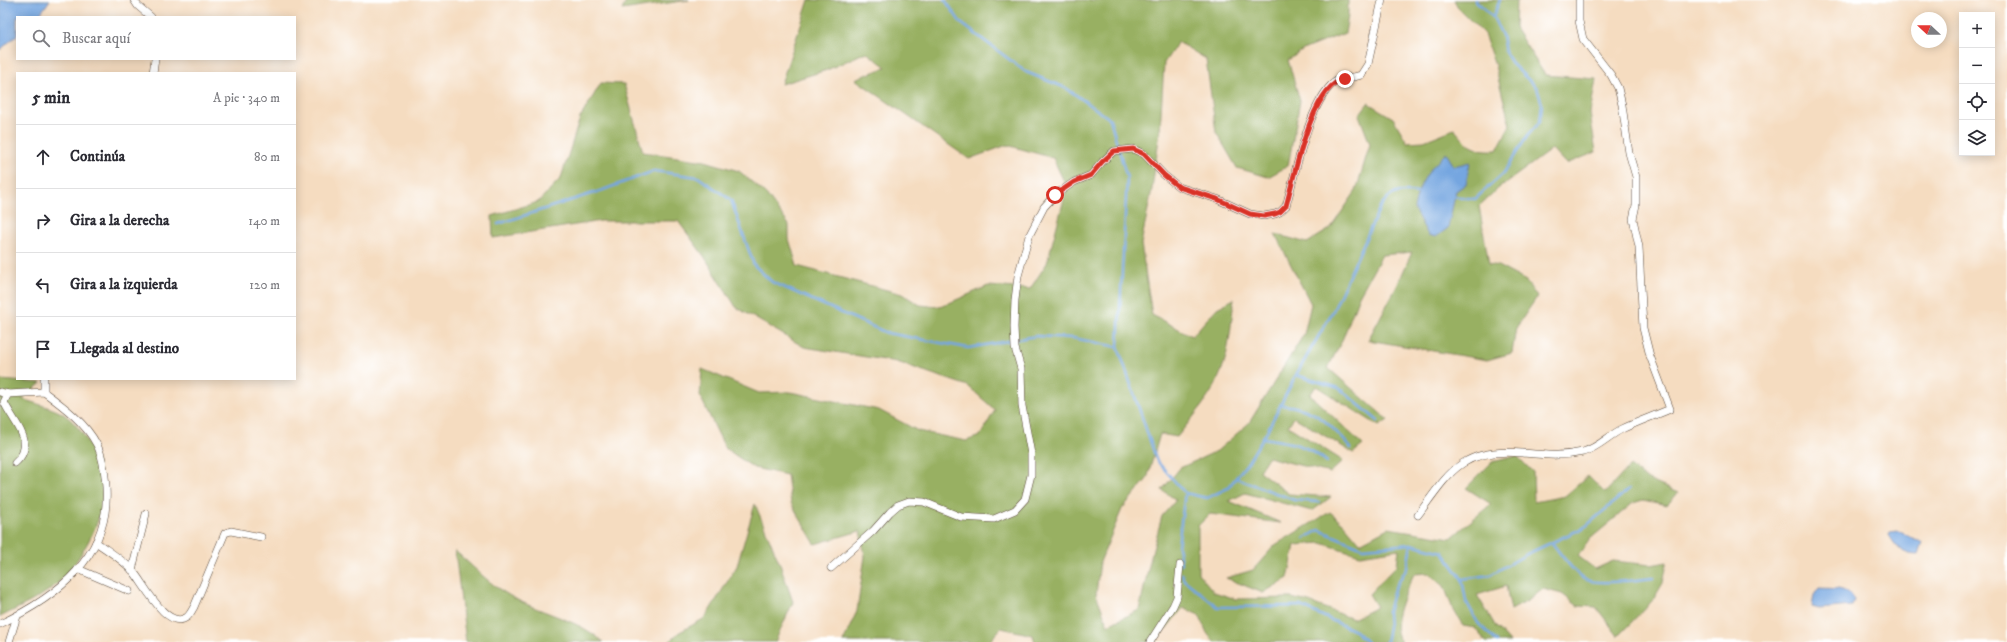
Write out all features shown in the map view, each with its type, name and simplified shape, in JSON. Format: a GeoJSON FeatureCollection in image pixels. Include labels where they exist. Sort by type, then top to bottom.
{"type":"FeatureCollection","features":[{"type":"Feature","properties":{"kind":"street"},"geometry":{"type":"LineString","coordinates":[[134,0],[138,6],[150,16]]}},
{"type":"Feature","properties":{"kind":"street"},"geometry":{"type":"LineString","coordinates":[[831,568],[873,531],[898,505],[909,501],[924,502],[961,517],[994,519],[1016,510],[1025,499],[1031,475],[1031,454],[1022,406],[1021,369],[1015,348],[1014,327],[1020,270],[1029,236],[1044,207],[1055,195],[1074,182],[1091,175],[1114,151],[1133,149],[1144,154],[1164,175],[1179,187],[1217,199],[1250,214],[1264,216],[1280,212],[1286,206],[1306,132],[1316,108],[1326,92],[1338,80],[1362,75],[1368,64],[1382,0]]}},
{"type":"Feature","properties":{"kind":"street"},"geometry":{"type":"LineString","coordinates":[[1418,515],[1440,484],[1469,458],[1484,453],[1506,451],[1554,457],[1585,451],[1604,442],[1620,430],[1670,409],[1650,356],[1643,328],[1639,247],[1633,219],[1636,205],[1636,177],[1628,152],[1622,105],[1618,88],[1611,75],[1583,39],[1579,21],[1579,0]]}},
{"type":"Feature","properties":{"kind":"street"},"geometry":{"type":"LineString","coordinates":[[153,72],[155,60]]}},
{"type":"Feature","properties":{"kind":"street"},"geometry":{"type":"LineString","coordinates":[[44,380],[44,392]]}},
{"type":"Feature","properties":{"kind":"street"},"geometry":{"type":"LineString","coordinates":[[0,392],[8,394],[44,392],[84,427],[97,445],[105,473],[106,497],[103,527],[96,542],[78,570],[52,594],[17,616],[0,624]]}},
{"type":"Feature","properties":{"kind":"street"},"geometry":{"type":"LineString","coordinates":[[8,394],[4,402],[25,443],[22,457],[15,463]]}},
{"type":"Feature","properties":{"kind":"street"},"geometry":{"type":"LineString","coordinates":[[132,570],[146,514]]}},
{"type":"Feature","properties":{"kind":"street"},"geometry":{"type":"LineString","coordinates":[[96,542],[132,570],[153,600],[164,612],[174,619],[181,620],[187,616],[194,607],[225,533],[231,531],[253,534],[261,537]]}},
{"type":"Feature","properties":{"kind":"street"},"geometry":{"type":"LineString","coordinates":[[1150,642],[1174,606],[1177,597],[1180,566]]}},
{"type":"Feature","properties":{"kind":"street"},"geometry":{"type":"LineString","coordinates":[[78,570],[129,591]]}},
{"type":"Feature","properties":{"kind":"street"},"geometry":{"type":"LineString","coordinates":[[9,642],[17,616]]}},
{"type":"Feature","properties":{"kind":"green space"},"geometry":{"type":"Polygon","coordinates":[[[627,0],[689,0],[622,10],[627,0]]]}},
{"type":"Feature","properties":{"kind":"green space"},"geometry":{"type":"Polygon","coordinates":[[[809,0],[1348,0],[1348,16],[1345,33],[1305,49],[1288,60],[1300,101],[1288,166],[1268,177],[1237,168],[1216,132],[1206,59],[1178,42],[1164,63],[1160,131],[1152,189],[1141,244],[1152,315],[1192,336],[1217,308],[1234,299],[1230,336],[1224,363],[1213,389],[1202,406],[1177,437],[1160,434],[1147,479],[1122,509],[1100,562],[1096,594],[1108,625],[1139,610],[1162,516],[1176,500],[1162,490],[1180,468],[1217,451],[1249,423],[1304,334],[1311,304],[1275,234],[1307,243],[1330,229],[1356,191],[1370,144],[1359,115],[1368,103],[1393,118],[1407,142],[1424,141],[1454,129],[1464,140],[1476,148],[1482,150],[1497,150],[1510,125],[1495,66],[1484,34],[1459,9],[1454,0],[1519,0],[1516,2],[1515,28],[1545,75],[1596,79],[1590,113],[1596,152],[1566,164],[1552,149],[1495,191],[1479,206],[1489,264],[1498,266],[1526,281],[1537,297],[1516,328],[1512,353],[1487,360],[1368,340],[1397,286],[1412,252],[1382,255],[1359,296],[1343,338],[1328,368],[1388,420],[1379,426],[1316,386],[1310,395],[1363,445],[1353,453],[1294,417],[1288,426],[1343,461],[1330,473],[1268,457],[1259,471],[1289,494],[1331,497],[1312,511],[1245,493],[1229,501],[1281,523],[1210,514],[1198,526],[1198,573],[1214,592],[1236,599],[1291,598],[1309,602],[1353,619],[1377,607],[1369,594],[1397,565],[1399,549],[1360,555],[1321,543],[1295,545],[1288,578],[1263,593],[1226,578],[1253,570],[1275,545],[1330,512],[1344,524],[1360,543],[1388,528],[1451,538],[1491,504],[1466,488],[1492,462],[1517,456],[1533,472],[1534,502],[1565,496],[1588,476],[1605,493],[1630,466],[1648,480],[1678,493],[1667,505],[1643,500],[1633,503],[1590,539],[1578,556],[1595,569],[1613,561],[1651,565],[1667,562],[1663,583],[1653,600],[1618,636],[1596,607],[1578,606],[1562,594],[1543,589],[1529,600],[1511,610],[1506,586],[1477,595],[1496,627],[1510,642],[1486,642],[1475,628],[1463,626],[1452,607],[1444,586],[1429,573],[1414,574],[1403,599],[1397,617],[1396,627],[1397,635],[1401,642],[1214,642],[1207,633],[1199,615],[1183,608],[1155,642],[1035,642],[1033,635],[1001,628],[989,642],[843,642],[857,611],[865,556],[860,531],[815,544],[791,503],[787,475],[754,468],[725,448],[700,396],[702,369],[759,393],[790,392],[879,410],[918,431],[966,441],[980,436],[995,410],[968,386],[897,362],[804,347],[736,307],[704,256],[678,221],[601,221],[493,238],[492,216],[538,202],[561,178],[580,118],[601,83],[624,84],[643,152],[705,161],[739,171],[766,194],[789,225],[789,239],[797,266],[902,294],[920,305],[940,307],[988,286],[1030,289],[1047,263],[1067,188],[1053,158],[1007,145],[969,159],[855,79],[886,67],[866,52],[827,70],[781,84],[809,0]]]}},
{"type":"Feature","properties":{"kind":"green space"},"geometry":{"type":"Polygon","coordinates":[[[0,380],[41,383],[22,399],[61,412],[83,434],[90,445],[100,471],[103,498],[99,518],[91,536],[81,554],[64,577],[43,595],[0,617],[0,380]]]}},
{"type":"Feature","properties":{"kind":"green space"},"geometry":{"type":"Polygon","coordinates":[[[755,504],[781,567],[793,602],[775,642],[669,642],[678,633],[705,618],[737,566],[755,504]]]}},
{"type":"Feature","properties":{"kind":"green space"},"geometry":{"type":"Polygon","coordinates":[[[455,551],[500,590],[519,601],[581,627],[603,642],[466,642],[455,551]]]}},
{"type":"Feature","properties":{"kind":"water"},"geometry":{"type":"Polygon","coordinates":[[[0,0],[50,0],[39,16],[16,16],[16,36],[0,50],[0,0]]]}},
{"type":"Feature","properties":{"kind":"water"},"geometry":{"type":"Polygon","coordinates":[[[1446,153],[1454,166],[1470,162],[1466,184],[1456,191],[1448,228],[1436,237],[1428,235],[1414,209],[1421,184],[1429,172],[1446,153]]]}},
{"type":"Feature","properties":{"kind":"water"},"geometry":{"type":"Polygon","coordinates":[[[1898,531],[1923,543],[1919,555],[1908,554],[1897,547],[1889,535],[1890,532],[1898,531]]]}},
{"type":"Feature","properties":{"kind":"water"},"geometry":{"type":"Polygon","coordinates":[[[1819,588],[1839,589],[1848,593],[1854,601],[1852,606],[1819,609],[1812,607],[1814,595],[1819,588]]]}},
{"type":"Feature","properties":{"kind":"waterway"},"geometry":{"type":"LineString","coordinates":[[945,0],[961,23],[1026,72],[1066,88],[1110,119],[1127,178],[1118,347],[1157,461],[1185,493]]}},
{"type":"Feature","properties":{"kind":"waterway"},"geometry":{"type":"LineString","coordinates":[[1475,0],[1493,17]]}},
{"type":"Feature","properties":{"kind":"waterway"},"geometry":{"type":"LineString","coordinates":[[1452,196],[1475,199],[1503,174],[1528,135],[1540,122],[1542,104],[1537,88],[1513,65],[1505,52],[1502,35],[1493,17],[1500,0]]}},
{"type":"Feature","properties":{"kind":"waterway"},"geometry":{"type":"LineString","coordinates":[[498,224],[603,190],[654,171],[698,177],[731,200],[754,265],[772,282],[887,333],[968,348],[1036,336],[1073,338],[1118,347]]}},
{"type":"Feature","properties":{"kind":"waterway"},"geometry":{"type":"LineString","coordinates":[[1181,564],[1178,546],[1185,493],[1207,498],[1228,488],[1248,462],[1267,431],[1296,375],[1333,311],[1380,207],[1388,197],[1396,193],[1419,193]]}},
{"type":"Feature","properties":{"kind":"waterway"},"geometry":{"type":"LineString","coordinates":[[1296,375],[1339,388],[1378,421]]}},
{"type":"Feature","properties":{"kind":"waterway"},"geometry":{"type":"LineString","coordinates":[[1281,405],[1293,406],[1312,413],[1336,431],[1351,448]]}},
{"type":"Feature","properties":{"kind":"waterway"},"geometry":{"type":"LineString","coordinates":[[1263,438],[1297,445],[1312,451],[1327,462]]}},
{"type":"Feature","properties":{"kind":"waterway"},"geometry":{"type":"LineString","coordinates":[[1236,478],[1294,500],[1319,502]]}},
{"type":"Feature","properties":{"kind":"waterway"},"geometry":{"type":"LineString","coordinates":[[1462,579],[1490,575],[1527,554],[1585,527],[1629,489]]}},
{"type":"Feature","properties":{"kind":"waterway"},"geometry":{"type":"LineString","coordinates":[[1305,538],[1319,530],[1363,548],[1411,544]]}},
{"type":"Feature","properties":{"kind":"waterway"},"geometry":{"type":"LineString","coordinates":[[1386,642],[1389,628],[1388,612],[1394,589],[1407,568],[1411,544],[1443,552],[1462,579],[1466,601],[1478,623],[1497,642]]}},
{"type":"Feature","properties":{"kind":"waterway"},"geometry":{"type":"LineString","coordinates":[[1553,544],[1572,568],[1584,579],[1590,581],[1608,582],[1653,578]]}},
{"type":"Feature","properties":{"kind":"waterway"},"geometry":{"type":"LineString","coordinates":[[1182,574],[1183,579],[1218,607],[1301,606],[1355,631],[1367,642]]}},
{"type":"Feature","properties":{"kind":"route"},"geometry":{"type":"LineString","coordinates":[[1055,195],[1074,182],[1091,175],[1114,151],[1133,149],[1144,154],[1164,175],[1179,187],[1236,206],[1256,216],[1275,214],[1280,212],[1286,206],[1306,132],[1316,108],[1326,92],[1338,80],[1345,79]]}}]}
